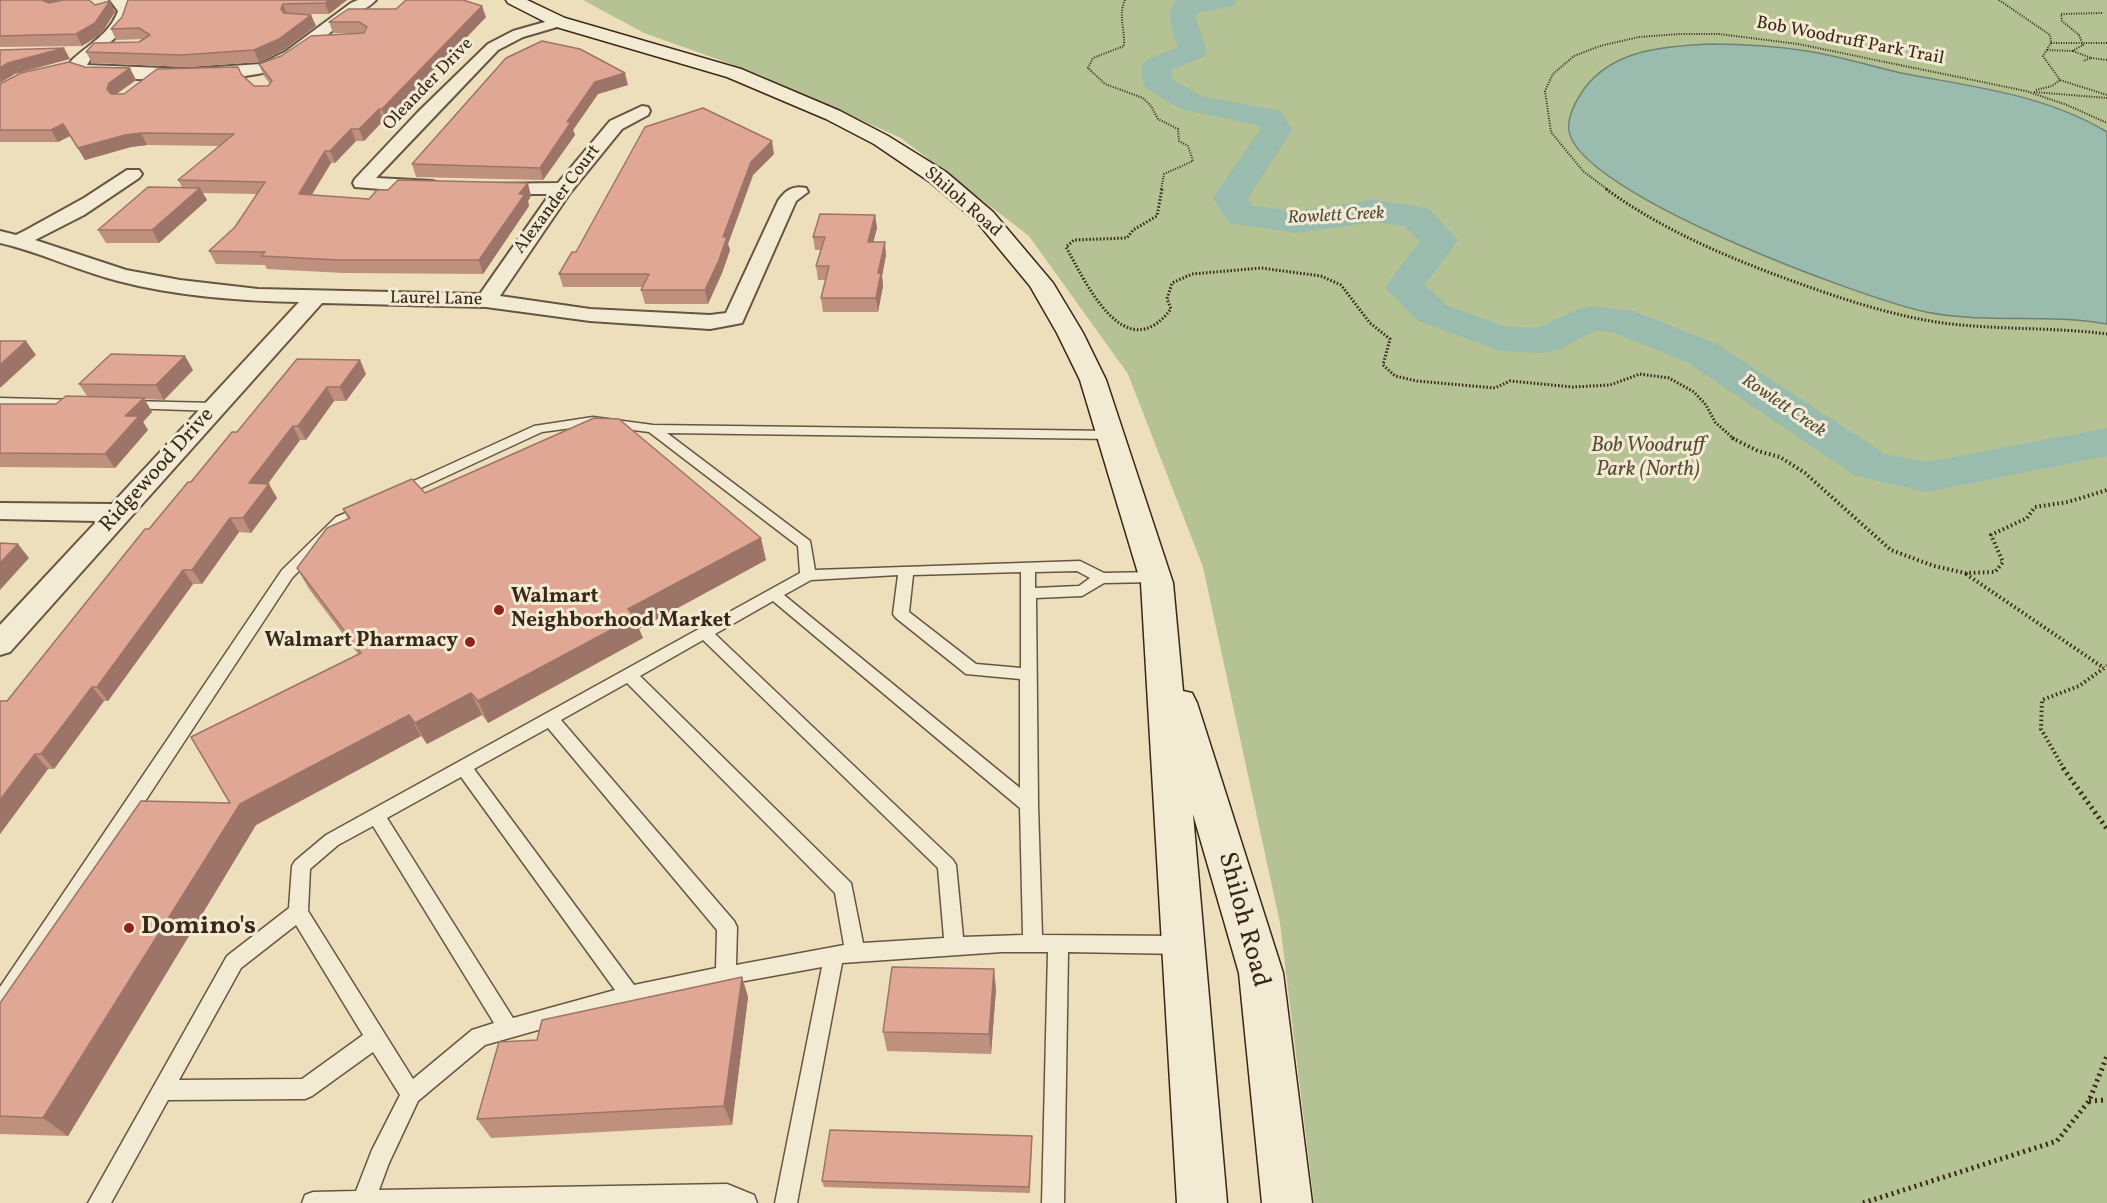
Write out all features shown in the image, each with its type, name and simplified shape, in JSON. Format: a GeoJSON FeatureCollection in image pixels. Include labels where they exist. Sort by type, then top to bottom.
{"type":"FeatureCollection","features":[{"type":"Feature","properties":{"kind":"main road","name":"Shiloh Road"},"geometry":{"type":"LineString","coordinates":[[514,0],[559,22],[745,78],[833,115],[881,140],[938,177],[984,217],[1041,283],[1070,333],[1093,380],[1155,577],[1202,1203]]}},
{"type":"Feature","properties":{"kind":"main road","name":"Shiloh Road"},"geometry":{"type":"LineString","coordinates":[[1161,644],[1261,973],[1287,1203]]}},
{"type":"Feature","properties":{"kind":"street"},"geometry":{"type":"LineString","coordinates":[[123,1],[125,11],[121,23],[93,50],[71,62],[91,71],[230,73],[255,71],[286,58],[335,20],[369,0]]}},
{"type":"Feature","properties":{"kind":"street"},"geometry":{"type":"LineString","coordinates":[[314,20],[335,20]]}},
{"type":"Feature","properties":{"kind":"street","name":"Oleander Drive"},"geometry":{"type":"LineString","coordinates":[[446,187],[362,183],[493,47],[518,34],[559,22]]}},
{"type":"Feature","properties":{"kind":"street"},"geometry":{"type":"LineString","coordinates":[[309,40],[341,40]]}},
{"type":"Feature","properties":{"kind":"street"},"geometry":{"type":"LineString","coordinates":[[93,50],[126,47]]}},
{"type":"Feature","properties":{"kind":"street"},"geometry":{"type":"LineString","coordinates":[[142,86],[161,72]]}},
{"type":"Feature","properties":{"kind":"street","name":"Alexander Court"},"geometry":{"type":"LineString","coordinates":[[486,301],[563,189],[616,125],[642,111]]}},
{"type":"Feature","properties":{"kind":"street"},"geometry":{"type":"LineString","coordinates":[[9,239],[68,217],[133,174]]}},
{"type":"Feature","properties":{"kind":"street"},"geometry":{"type":"LineString","coordinates":[[470,187],[563,189]]}},
{"type":"Feature","properties":{"kind":"street","name":"Laurel Lane"},"geometry":{"type":"LineString","coordinates":[[9,239],[122,276],[180,286],[258,295],[315,298],[486,301],[590,315],[710,322],[734,318],[787,201],[791,195],[799,192]]}},
{"type":"Feature","properties":{"kind":"street","name":"Ridgewood Drive"},"geometry":{"type":"LineString","coordinates":[[0,644],[315,298]]}},
{"type":"Feature","properties":{"kind":"street"},"geometry":{"type":"LineString","coordinates":[[0,511],[118,513]]}},
{"type":"Feature","properties":{"kind":"lane"},"geometry":{"type":"LineString","coordinates":[[0,402],[92,404]]}},
{"type":"Feature","properties":{"kind":"lane"},"geometry":{"type":"LineString","coordinates":[[115,404],[216,407]]}},
{"type":"Feature","properties":{"kind":"lane"},"geometry":{"type":"LineString","coordinates":[[0,1004],[287,574],[341,520],[539,429],[593,421],[653,429],[1112,435]]}},
{"type":"Feature","properties":{"kind":"lane"},"geometry":{"type":"LineString","coordinates":[[653,429],[805,544],[808,575]]}},
{"type":"Feature","properties":{"kind":"lane"},"geometry":{"type":"LineString","coordinates":[[411,1094],[298,912],[301,866],[332,840],[808,575],[1080,566],[1101,578],[1155,577]]}},
{"type":"Feature","properties":{"kind":"lane"},"geometry":{"type":"LineString","coordinates":[[1028,567],[1029,805],[1034,944]]}},
{"type":"Feature","properties":{"kind":"lane"},"geometry":{"type":"LineString","coordinates":[[906,570],[901,614],[972,670],[1029,674]]}},
{"type":"Feature","properties":{"kind":"lane"},"geometry":{"type":"LineString","coordinates":[[1029,593],[1082,591],[1101,578]]}},
{"type":"Feature","properties":{"kind":"lane"},"geometry":{"type":"LineString","coordinates":[[774,594],[1029,805]]}},
{"type":"Feature","properties":{"kind":"lane"},"geometry":{"type":"LineString","coordinates":[[705,633],[947,864],[954,946]]}},
{"type":"Feature","properties":{"kind":"lane"},"geometry":{"type":"LineString","coordinates":[[629,675],[844,889],[855,952]]}},
{"type":"Feature","properties":{"kind":"lane"},"geometry":{"type":"LineString","coordinates":[[550,719],[727,927],[726,976]]}},
{"type":"Feature","properties":{"kind":"lane"},"geometry":{"type":"LineString","coordinates":[[463,767],[630,994]]}},
{"type":"Feature","properties":{"kind":"lane"},"geometry":{"type":"LineString","coordinates":[[376,815],[509,1029]]}},
{"type":"Feature","properties":{"kind":"lane"},"geometry":{"type":"LineString","coordinates":[[99,1203],[234,962],[298,912]]}},
{"type":"Feature","properties":{"kind":"lane"},"geometry":{"type":"LineString","coordinates":[[363,1203],[380,1158],[411,1094],[479,1037],[630,994],[855,952],[1034,944],[1183,945]]}},
{"type":"Feature","properties":{"kind":"lane"},"geometry":{"type":"LineString","coordinates":[[1053,1203],[1058,944]]}},
{"type":"Feature","properties":{"kind":"lane"},"geometry":{"type":"LineString","coordinates":[[786,1203],[834,956]]}},
{"type":"Feature","properties":{"kind":"lane"},"geometry":{"type":"LineString","coordinates":[[162,1090],[305,1089],[375,1038]]}},
{"type":"Feature","properties":{"kind":"lane"},"geometry":{"type":"LineString","coordinates":[[313,1203],[727,1195],[746,1203]]}},
{"type":"Feature","properties":{"kind":"path"},"geometry":{"type":"LineString","coordinates":[[1125,0],[1120,11],[1125,31],[1124,46],[1093,58],[1088,68],[1093,75],[1112,87],[1135,92],[1144,97],[1152,105],[1158,119],[1178,129],[1179,141],[1188,146],[1193,161],[1164,174],[1157,216],[1133,230],[1127,238],[1074,240],[1066,247],[1113,321],[1132,331],[1147,328],[1164,320],[1171,309],[1167,299],[1172,283],[1192,274],[1261,268],[1321,276],[1341,285],[1370,323],[1390,339],[1383,365],[1395,376],[1417,381],[1495,388],[1510,381],[1573,387],[1610,385],[1640,374],[1669,378],[1694,392],[1706,405],[1715,423],[1731,438],[1758,451],[1780,457],[1805,473],[1891,550],[1934,566],[1965,573],[1995,572],[2003,562],[1991,535],[2027,518],[2035,507],[2068,502],[2107,490]]}},
{"type":"Feature","properties":{"kind":"path"},"geometry":{"type":"LineString","coordinates":[[1999,0],[2046,31],[2052,38],[2044,59],[2060,81]]}},
{"type":"Feature","properties":{"kind":"path"},"geometry":{"type":"LineString","coordinates":[[2083,43],[2075,31],[2062,21],[2061,14],[2103,13]]}},
{"type":"Feature","properties":{"kind":"path","name":"Bob Woodruff Park Trail"},"geometry":{"type":"LineString","coordinates":[[2107,123],[2062,103],[2027,92],[1792,43],[1731,36],[1684,35],[1616,42],[1588,50],[1569,58],[1557,68],[1549,80],[1545,102],[1550,125],[1559,142],[1603,187],[1660,224],[1740,262],[1802,286],[1920,320],[1978,327],[2107,334]]}},
{"type":"Feature","properties":{"kind":"path"},"geometry":{"type":"LineString","coordinates":[[2051,43],[2107,44]]}},
{"type":"Feature","properties":{"kind":"path"},"geometry":{"type":"LineString","coordinates":[[2072,51],[2083,46],[2083,43]]}},
{"type":"Feature","properties":{"kind":"path"},"geometry":{"type":"LineString","coordinates":[[2047,50],[2072,51],[2091,58],[2107,60]]}},
{"type":"Feature","properties":{"kind":"path"},"geometry":{"type":"LineString","coordinates":[[2083,61],[2091,58]]}},
{"type":"Feature","properties":{"kind":"path","name":"Bob Woodruff Park Trail"},"geometry":{"type":"LineString","coordinates":[[2027,92],[2052,86],[2060,81],[2107,97]]}},
{"type":"Feature","properties":{"kind":"path","name":"Bob Woodruff Park Trail"},"geometry":{"type":"LineString","coordinates":[[2027,92],[2107,97]]}},
{"type":"Feature","properties":{"kind":"path"},"geometry":{"type":"LineString","coordinates":[[1965,573],[2106,667],[2079,686],[2042,699],[2041,729],[2061,765],[2107,829]]}},
{"type":"Feature","properties":{"kind":"path"},"geometry":{"type":"LineString","coordinates":[[1863,1203],[2057,1141],[2089,1101],[2107,1056]]}},
{"type":"Feature","properties":{"kind":"path"},"geometry":{"type":"LineString","coordinates":[[2089,1101],[2107,1100]]}},
{"type":"Feature","properties":{"kind":"green space","name":"Bob Woodruff Park (North)"},"geometry":{"type":"Polygon","coordinates":[[[583,0],[2107,0],[2107,1203],[1314,1203],[1280,923],[1203,567],[1128,374],[1029,236],[901,138],[756,73],[644,33],[583,0]]]}},
{"type":"Feature","properties":{"kind":"shaded area"},"geometry":{"type":"Polygon","coordinates":[[[1711,44],[1807,51],[1901,73],[1981,88],[2033,100],[2083,119],[2107,132],[2107,324],[2062,319],[1948,316],[1894,303],[1789,266],[1670,213],[1620,184],[1585,156],[1569,131],[1569,120],[1584,89],[1596,76],[1610,65],[1642,52],[1676,46],[1711,44]]]}},
{"type":"Feature","properties":{"kind":"building"},"geometry":{"type":"Polygon","coordinates":[[[0,0],[42,0],[49,3],[63,0],[89,0],[95,5],[110,1],[95,23],[76,34],[0,36],[0,0]]]}},
{"type":"Feature","properties":{"kind":"building"},"geometry":{"type":"Polygon","coordinates":[[[128,0],[329,0],[325,3],[283,4],[281,9],[284,13],[311,15],[279,39],[254,50],[182,55],[86,52],[94,43],[139,42],[150,35],[139,28],[111,29],[122,17],[128,0]]]}},
{"type":"Feature","properties":{"kind":"building"},"geometry":{"type":"Polygon","coordinates":[[[406,0],[463,0],[482,6],[382,109],[379,109],[359,129],[351,129],[330,151],[325,151],[299,194],[369,199],[377,190],[388,190],[398,180],[528,183],[519,194],[525,194],[479,260],[338,260],[261,256],[265,252],[209,251],[235,227],[265,182],[178,180],[234,134],[141,133],[78,148],[63,124],[51,130],[0,130],[0,84],[21,73],[69,62],[85,67],[130,68],[109,83],[107,89],[111,94],[124,94],[157,69],[238,67],[241,74],[254,86],[268,86],[272,81],[259,64],[281,56],[311,36],[364,33],[367,27],[359,22],[329,22],[348,9],[396,9],[406,0]]]}},
{"type":"Feature","properties":{"kind":"building"},"geometry":{"type":"Polygon","coordinates":[[[542,41],[580,49],[625,73],[595,82],[567,122],[571,122],[540,168],[412,164],[506,58],[542,41]]]}},
{"type":"Feature","properties":{"kind":"building"},"geometry":{"type":"Polygon","coordinates":[[[64,48],[8,63],[0,68],[0,50],[64,48]]]}},
{"type":"Feature","properties":{"kind":"building"},"geometry":{"type":"Polygon","coordinates":[[[703,108],[772,141],[751,162],[723,237],[727,237],[719,260],[705,290],[641,290],[649,274],[559,274],[572,252],[576,252],[645,127],[703,108]]]}},
{"type":"Feature","properties":{"kind":"building"},"geometry":{"type":"Polygon","coordinates":[[[148,187],[200,188],[152,230],[98,230],[148,187]]]}},
{"type":"Feature","properties":{"kind":"building"},"geometry":{"type":"Polygon","coordinates":[[[820,214],[875,215],[868,242],[885,242],[878,273],[881,273],[876,298],[821,298],[829,266],[816,266],[825,237],[813,237],[820,214]]]}},
{"type":"Feature","properties":{"kind":"building"},"geometry":{"type":"Polygon","coordinates":[[[0,341],[26,341],[0,365],[0,341]]]}},
{"type":"Feature","properties":{"kind":"building"},"geometry":{"type":"Polygon","coordinates":[[[111,354],[185,356],[156,385],[79,384],[111,354]]]}},
{"type":"Feature","properties":{"kind":"building"},"geometry":{"type":"Polygon","coordinates":[[[297,359],[360,360],[340,387],[327,387],[298,426],[293,426],[249,483],[269,484],[243,518],[230,518],[192,570],[183,570],[97,687],[92,687],[41,754],[35,754],[0,800],[0,701],[7,701],[145,529],[149,529],[232,432],[237,432],[297,359]]]}},
{"type":"Feature","properties":{"kind":"building"},"geometry":{"type":"Polygon","coordinates":[[[66,396],[144,398],[125,416],[139,416],[105,454],[0,453],[0,404],[56,404],[66,396]]]}},
{"type":"Feature","properties":{"kind":"building"},"geometry":{"type":"Polygon","coordinates":[[[594,418],[619,419],[761,538],[628,609],[635,617],[478,701],[471,693],[415,723],[409,715],[240,804],[43,1118],[0,1116],[0,1003],[141,801],[230,803],[191,737],[361,653],[297,568],[327,528],[350,518],[343,509],[412,479],[425,493],[594,418]]]}},
{"type":"Feature","properties":{"kind":"building"},"geometry":{"type":"Polygon","coordinates":[[[0,543],[18,544],[0,563],[0,543]]]}},
{"type":"Feature","properties":{"kind":"building"},"geometry":{"type":"Polygon","coordinates":[[[892,967],[994,969],[989,1034],[883,1032],[892,967]]]}},
{"type":"Feature","properties":{"kind":"building"},"geometry":{"type":"Polygon","coordinates":[[[742,977],[724,1106],[477,1119],[499,1042],[537,1040],[542,1020],[742,977]]]}},
{"type":"Feature","properties":{"kind":"building"},"geometry":{"type":"Polygon","coordinates":[[[830,1130],[1032,1136],[1029,1187],[822,1181],[830,1130]]]}},
{"type":"Feature","properties":{"kind":"waterway","name":"Rowlett Creek"},"geometry":{"type":"LineString","coordinates":[[1224,0],[1184,7],[1183,19],[1193,51],[1156,66],[1158,83],[1192,103],[1269,118],[1276,130],[1230,198],[1242,215],[1297,222],[1374,211],[1416,217],[1440,240],[1404,287],[1432,313],[1501,339],[1543,341],[1591,318],[1619,320],[1702,353],[1870,465],[1927,477],[2107,442]]}},
{"type":"Feature","properties":{"kind":"place","name":"Walmart Neighborhood Market"},"geometry":{"type":"Point","coordinates":[499,610]}},
{"type":"Feature","properties":{"kind":"place","name":"Walmart Pharmacy"},"geometry":{"type":"Point","coordinates":[470,642]}},
{"type":"Feature","properties":{"kind":"place","name":"Domino's"},"geometry":{"type":"Point","coordinates":[129,928]}}]}
